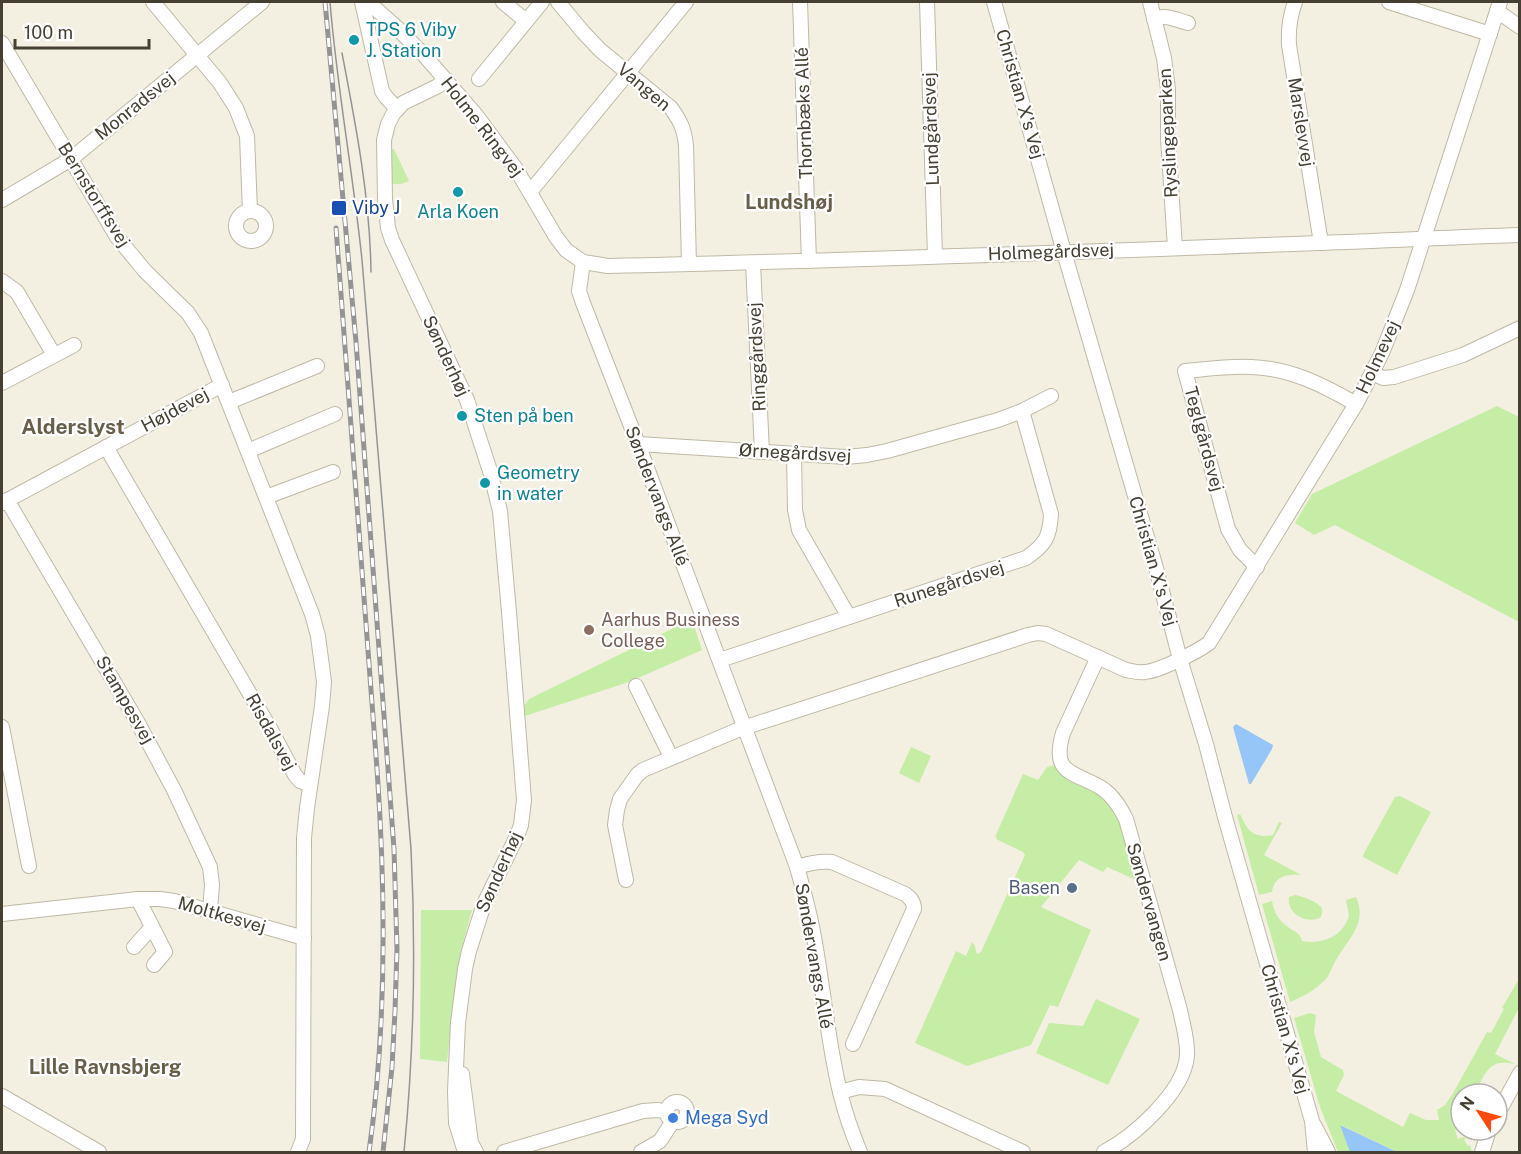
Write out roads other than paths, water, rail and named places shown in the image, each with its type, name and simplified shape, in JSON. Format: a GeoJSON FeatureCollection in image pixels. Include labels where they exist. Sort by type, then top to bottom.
{"type":"FeatureCollection","features":[{"type":"Feature","properties":{"kind":"street"},"geometry":{"type":"LineString","coordinates":[[153,2],[197,55],[236,108],[247,136],[250,211]]}},
{"type":"Feature","properties":{"kind":"street","name":"Monradsvej"},"geometry":{"type":"LineString","coordinates":[[2,200],[71,159],[262,2]]}},
{"type":"Feature","properties":{"kind":"street"},"geometry":{"type":"LineString","coordinates":[[362,2],[382,91],[397,109],[403,103],[447,80]]}},
{"type":"Feature","properties":{"kind":"street","name":"Holme Ringvej"},"geometry":{"type":"LineString","coordinates":[[368,2],[447,80],[516,169],[560,244],[583,262]]}},
{"type":"Feature","properties":{"kind":"street"},"geometry":{"type":"LineString","coordinates":[[503,2],[526,21]]}},
{"type":"Feature","properties":{"kind":"street"},"geometry":{"type":"LineString","coordinates":[[479,79],[542,2]]}},
{"type":"Feature","properties":{"kind":"street","name":"Vangen"},"geometry":{"type":"LineString","coordinates":[[558,2],[600,50],[671,108],[680,120],[684,131],[689,264]]}},
{"type":"Feature","properties":{"kind":"street"},"geometry":{"type":"LineString","coordinates":[[530,192],[686,2]]}},
{"type":"Feature","properties":{"kind":"street","name":"Thornbæks Allé"},"geometry":{"type":"LineString","coordinates":[[800,2],[809,261]]}},
{"type":"Feature","properties":{"kind":"street","name":"Lundgårdsvej"},"geometry":{"type":"LineString","coordinates":[[927,2],[935,256]]}},
{"type":"Feature","properties":{"kind":"street","name":"Christian X's Vej"},"geometry":{"type":"LineString","coordinates":[[994,2],[1312,1121],[1315,1152]]}},
{"type":"Feature","properties":{"kind":"street","name":"Ryslingeparken"},"geometry":{"type":"LineString","coordinates":[[1150,2],[1164,58],[1168,89],[1168,138],[1175,248]]}},
{"type":"Feature","properties":{"kind":"street","name":"Marslevvej"},"geometry":{"type":"LineString","coordinates":[[1295,2],[1290,16],[1289,45],[1321,243]]}},
{"type":"Feature","properties":{"kind":"street"},"geometry":{"type":"LineString","coordinates":[[1389,2],[1490,34]]}},
{"type":"Feature","properties":{"kind":"street","name":"Holmevej"},"geometry":{"type":"LineString","coordinates":[[1180,659],[1209,643],[1356,404],[1398,314],[1499,6],[1520,27]]}},
{"type":"Feature","properties":{"kind":"street"},"geometry":{"type":"LineString","coordinates":[[1154,19],[1167,16],[1188,23]]}},
{"type":"Feature","properties":{"kind":"street","name":"Bernstorffsvej"},"geometry":{"type":"LineString","coordinates":[[2,43],[117,237],[145,271],[188,313],[201,333],[312,614],[318,636],[324,682],[310,784]]}},
{"type":"Feature","properties":{"kind":"street","name":"Sønderhøj"},"geometry":{"type":"LineString","coordinates":[[397,109],[387,124],[384,140],[388,228],[396,250],[467,400],[490,471],[500,511],[524,800],[521,825],[513,847],[484,904],[469,951],[461,999],[455,1071],[455,1115],[465,1152]]}},
{"type":"Feature","properties":{"kind":"street","name":"Holmegårdsvej"},"geometry":{"type":"LineString","coordinates":[[583,262],[608,267],[753,263],[1520,235]]}},
{"type":"Feature","properties":{"kind":"street","name":"Søndervangs Allé"},"geometry":{"type":"LineString","coordinates":[[583,262],[579,284],[582,303],[638,444],[797,867],[815,943],[831,1051],[840,1092],[847,1119],[860,1152]]}},
{"type":"Feature","properties":{"kind":"street","name":"Ringgårdsvej"},"geometry":{"type":"LineString","coordinates":[[753,263],[762,452]]}},
{"type":"Feature","properties":{"kind":"street"},"geometry":{"type":"LineString","coordinates":[[2,281],[17,292],[54,355]]}},
{"type":"Feature","properties":{"kind":"street"},"geometry":{"type":"LineString","coordinates":[[1372,373],[1383,378],[1394,377],[1463,355],[1520,328]]}},
{"type":"Feature","properties":{"kind":"street"},"geometry":{"type":"LineString","coordinates":[[2,383],[74,345]]}},
{"type":"Feature","properties":{"kind":"street"},"geometry":{"type":"LineString","coordinates":[[229,402],[317,366]]}},
{"type":"Feature","properties":{"kind":"street","name":"Teglgårdsvej"},"geometry":{"type":"LineString","coordinates":[[1257,567],[1240,550],[1228,529],[1185,371],[1252,367],[1285,371],[1306,377],[1356,404]]}},
{"type":"Feature","properties":{"kind":"street","name":"Højdevej"},"geometry":{"type":"LineString","coordinates":[[4,502],[222,385]]}},
{"type":"Feature","properties":{"kind":"street","name":"Ørnegårdsvej"},"geometry":{"type":"LineString","coordinates":[[638,444],[846,457],[867,455],[998,420],[1051,396]]}},
{"type":"Feature","properties":{"kind":"street","name":"Runegårdsvej"},"geometry":{"type":"LineString","coordinates":[[720,660],[1026,558],[1036,551],[1046,540],[1051,514],[1022,411]]}},
{"type":"Feature","properties":{"kind":"street"},"geometry":{"type":"LineString","coordinates":[[248,451],[335,414]]}},
{"type":"Feature","properties":{"kind":"street","name":"Risdalsvej"},"geometry":{"type":"LineString","coordinates":[[106,447],[295,775],[300,781],[310,784],[304,838],[303,1139],[298,1152]]}},
{"type":"Feature","properties":{"kind":"street"},"geometry":{"type":"LineString","coordinates":[[794,454],[795,510],[799,531],[849,617]]}},
{"type":"Feature","properties":{"kind":"street"},"geometry":{"type":"LineString","coordinates":[[266,497],[333,472]]}},
{"type":"Feature","properties":{"kind":"street","name":"Stampesvej"},"geometry":{"type":"LineString","coordinates":[[4,502],[132,711],[174,790],[210,867],[212,885],[210,911]]}},
{"type":"Feature","properties":{"kind":"street"},"geometry":{"type":"LineString","coordinates":[[626,880],[615,825],[620,799],[637,775],[643,770],[744,728],[1038,633],[1046,634],[1126,670],[1138,672],[1154,670],[1180,659]]}},
{"type":"Feature","properties":{"kind":"street","name":"Søndervangen"},"geometry":{"type":"LineString","coordinates":[[1098,657],[1063,733],[1059,746],[1059,757],[1063,766],[1072,774],[1101,788],[1119,805],[1187,1040],[1184,1071],[1177,1085],[1151,1117],[1128,1137],[1104,1152]]}},
{"type":"Feature","properties":{"kind":"street"},"geometry":{"type":"LineString","coordinates":[[636,686],[671,758]]}},
{"type":"Feature","properties":{"kind":"street"},"geometry":{"type":"LineString","coordinates":[[2,727],[29,866]]}},
{"type":"Feature","properties":{"kind":"street"},"geometry":{"type":"LineString","coordinates":[[797,867],[811,862],[832,862],[905,894],[914,904],[914,909],[853,1044]]}},
{"type":"Feature","properties":{"kind":"street","name":"Moltkesvej"},"geometry":{"type":"LineString","coordinates":[[138,899],[165,952],[154,964]]}},
{"type":"Feature","properties":{"kind":"street","name":"Moltkesvej"},"geometry":{"type":"LineString","coordinates":[[2,914],[138,899],[174,900],[304,938]]}},
{"type":"Feature","properties":{"kind":"street"},"geometry":{"type":"LineString","coordinates":[[134,947],[152,927]]}},
{"type":"Feature","properties":{"kind":"street","name":"Sønderhøj"},"geometry":{"type":"LineString","coordinates":[[457,1046],[471,1143],[476,1152]]}},
{"type":"Feature","properties":{"kind":"street"},"geometry":{"type":"LineString","coordinates":[[1509,1093],[1520,1073]]}},
{"type":"Feature","properties":{"kind":"street"},"geometry":{"type":"LineString","coordinates":[[840,1092],[859,1087],[885,1089],[1023,1152]]}},
{"type":"Feature","properties":{"kind":"street"},"geometry":{"type":"LineString","coordinates":[[2,1096],[99,1152]]}},
{"type":"Feature","properties":{"kind":"street"},"geometry":{"type":"LineString","coordinates":[[504,1152],[644,1111],[658,1110],[670,1117],[660,1141],[641,1152]]}},
{"type":"Feature","properties":{"kind":"street","name":"Christian X's Vej"},"geometry":{"type":"LineString","coordinates":[[1312,1121],[1328,1152]]}},
{"type":"Feature","properties":{"kind":"water"},"geometry":{"type":"Polygon","coordinates":[[[1236,724],[1273,745],[1251,784],[1249,784],[1233,727],[1236,724]]]}},
{"type":"Feature","properties":{"kind":"water"},"geometry":{"type":"Polygon","coordinates":[[[1340,1125],[1397,1152],[1350,1152],[1340,1125]]]}},
{"type":"Feature","properties":{"kind":"tram line"},"geometry":{"type":"LineString","coordinates":[[330,2],[362,260],[411,849],[413,1000],[404,1152]]}},
{"type":"Feature","properties":{"kind":"tram line"},"geometry":{"type":"LineString","coordinates":[[342,53],[365,189],[371,272]]}},
{"type":"Feature","properties":{"kind":"railway"},"geometry":{"type":"LineString","coordinates":[[325,2],[356,342],[394,849],[397,949],[395,1011],[383,1152]]}},
{"type":"Feature","properties":{"kind":"railway"},"geometry":{"type":"LineString","coordinates":[[336,228],[377,769],[382,865],[382,1009],[369,1152]]}},
{"type":"Feature","properties":{"kind":"place","name":"TPS 6 Viby J. Station"},"geometry":{"type":"Point","coordinates":[354,40]}},
{"type":"Feature","properties":{"kind":"place","name":"Arla Koen"},"geometry":{"type":"Point","coordinates":[458,192]}},
{"type":"Feature","properties":{"kind":"place","name":"Viby J"},"geometry":{"type":"Point","coordinates":[339,208]}},
{"type":"Feature","properties":{"kind":"place","name":"Sten på ben"},"geometry":{"type":"Point","coordinates":[462,416]}},
{"type":"Feature","properties":{"kind":"place","name":"Geometry in water"},"geometry":{"type":"Point","coordinates":[485,483]}},
{"type":"Feature","properties":{"kind":"place","name":"Aarhus Business College"},"geometry":{"type":"Point","coordinates":[589,630]}},
{"type":"Feature","properties":{"kind":"place","name":"Basen"},"geometry":{"type":"Point","coordinates":[1072,888]}},
{"type":"Feature","properties":{"kind":"place","name":"Mega Syd"},"geometry":{"type":"Point","coordinates":[673,1118]}},
{"type":"Feature","properties":{"kind":"district","name":"Lundshøj"},"geometry":{"type":"Point","coordinates":[789,202]}},
{"type":"Feature","properties":{"kind":"district","name":"Alderslyst"},"geometry":{"type":"Point","coordinates":[73,427]}},
{"type":"Feature","properties":{"kind":"district","name":"Lille Ravnsbjerg"},"geometry":{"type":"Point","coordinates":[105,1067]}}]}
